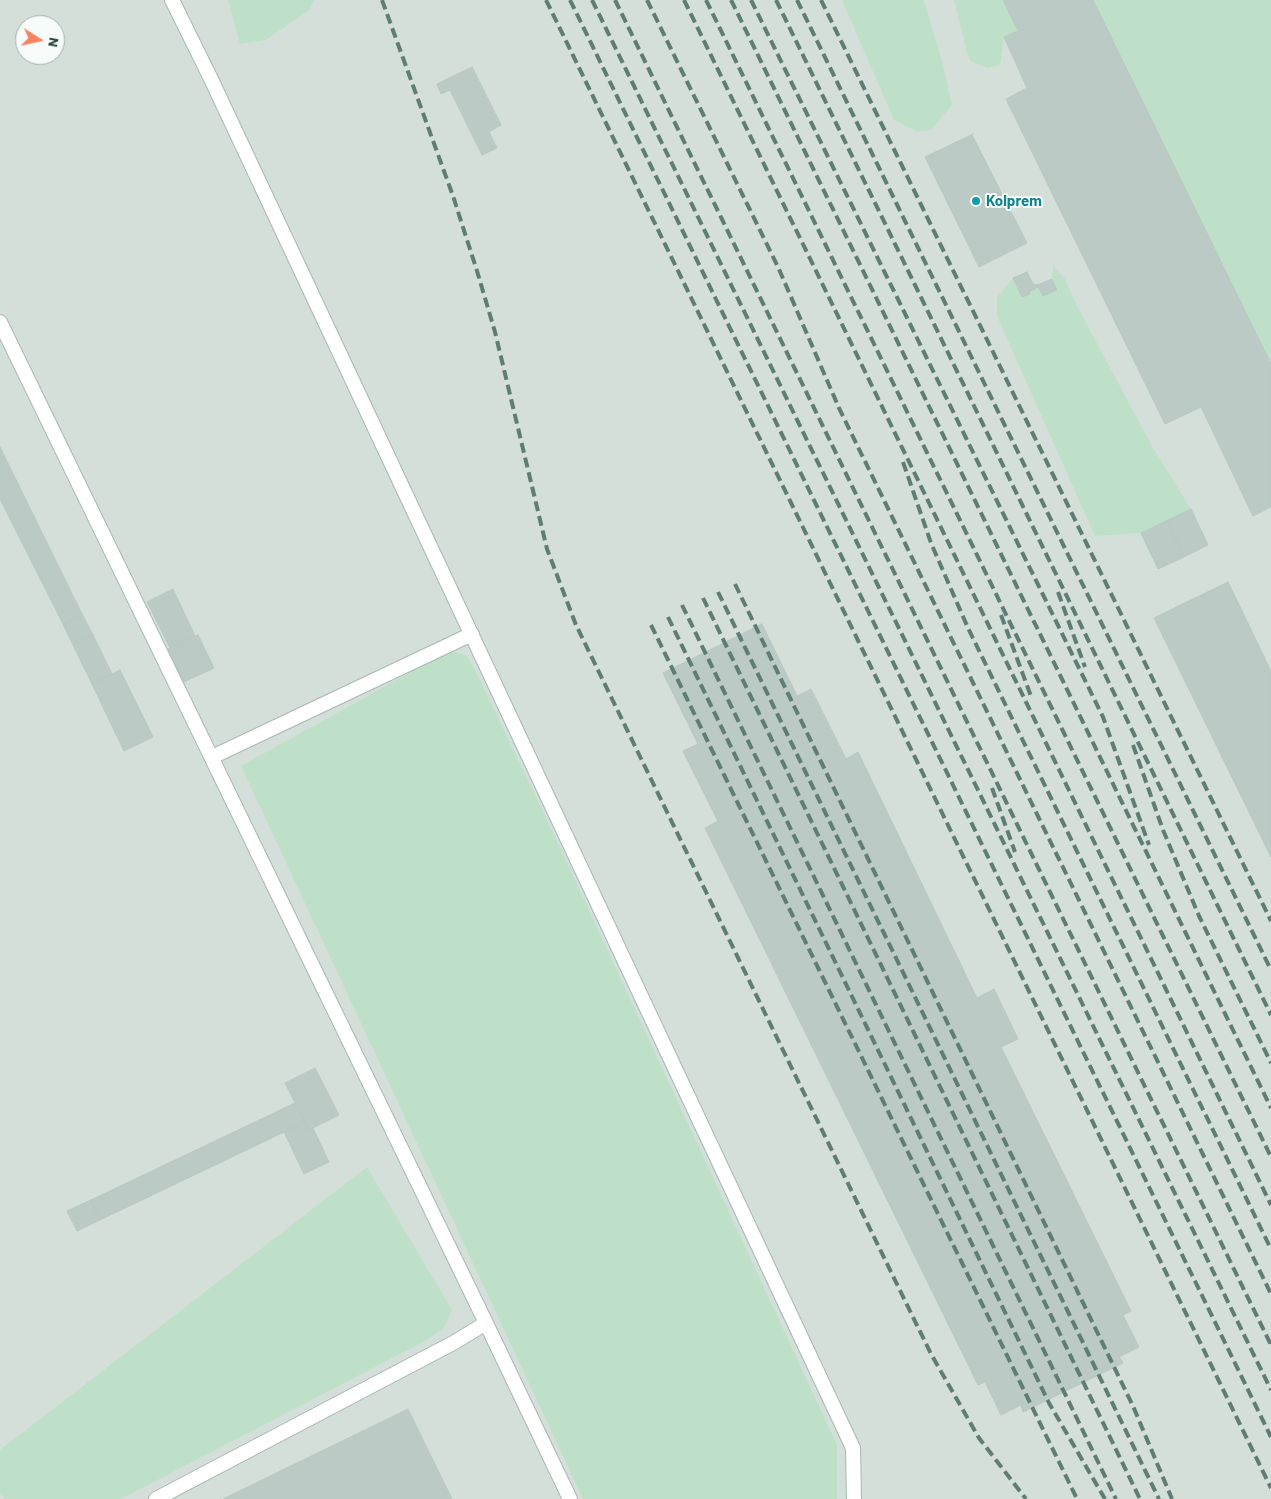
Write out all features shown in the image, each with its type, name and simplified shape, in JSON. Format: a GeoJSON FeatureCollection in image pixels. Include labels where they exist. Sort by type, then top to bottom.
{"type":"FeatureCollection","features":[{"type":"Feature","properties":{"kind":"lane"},"geometry":{"type":"LineString","coordinates":[[172,0],[211,79],[853,1448],[854,1499]]}},
{"type":"Feature","properties":{"kind":"lane"},"geometry":{"type":"LineString","coordinates":[[0,322],[570,1499]]}},
{"type":"Feature","properties":{"kind":"lane"},"geometry":{"type":"LineString","coordinates":[[212,757],[472,634]]}},
{"type":"Feature","properties":{"kind":"lane"},"geometry":{"type":"LineString","coordinates":[[156,1499],[455,1342],[486,1323]]}},
{"type":"Feature","properties":{"kind":"shaded area"},"geometry":{"type":"Polygon","coordinates":[[[0,0],[1271,0],[1271,1499],[0,1499],[0,0]]]}},
{"type":"Feature","properties":{"kind":"green space"},"geometry":{"type":"Polygon","coordinates":[[[228,0],[314,0],[309,10],[266,40],[240,44],[228,0]]]}},
{"type":"Feature","properties":{"kind":"green space"},"geometry":{"type":"Polygon","coordinates":[[[842,0],[924,0],[943,65],[952,105],[931,130],[916,131],[894,120],[842,0]]]}},
{"type":"Feature","properties":{"kind":"green space"},"geometry":{"type":"Polygon","coordinates":[[[954,0],[1003,0],[1018,31],[1004,38],[1000,65],[987,68],[969,60],[954,0]]]}},
{"type":"Feature","properties":{"kind":"green space"},"geometry":{"type":"Polygon","coordinates":[[[1093,0],[1271,0],[1271,364],[1093,0]]]}},
{"type":"Feature","properties":{"kind":"green space"},"geometry":{"type":"Polygon","coordinates":[[[1053,266],[1064,277],[1076,304],[1153,448],[1191,509],[1141,533],[1095,536],[997,316],[997,297],[1013,278],[1022,297],[1030,294],[1029,292],[1038,287],[1043,296],[1057,290],[1052,279],[1053,266]]]}},
{"type":"Feature","properties":{"kind":"green space"},"geometry":{"type":"Polygon","coordinates":[[[449,651],[466,655],[475,670],[549,824],[837,1445],[837,1499],[583,1499],[241,766],[449,651]]]}},
{"type":"Feature","properties":{"kind":"green space"},"geometry":{"type":"Polygon","coordinates":[[[367,1167],[452,1310],[444,1328],[427,1340],[121,1499],[5,1499],[0,1494],[0,1450],[367,1167]]]}},
{"type":"Feature","properties":{"kind":"building"},"geometry":{"type":"Polygon","coordinates":[[[1003,0],[1093,0],[1271,364],[1271,507],[1253,516],[1201,407],[1165,424],[1006,99],[1027,88],[1004,37],[1018,31],[1003,0]]]}},
{"type":"Feature","properties":{"kind":"building"},"geometry":{"type":"Polygon","coordinates":[[[472,67],[501,125],[489,132],[497,148],[482,155],[450,90],[441,94],[437,84],[472,67]]]}},
{"type":"Feature","properties":{"kind":"building","name":"Kolprem"},"geometry":{"type":"Polygon","coordinates":[[[973,134],[1027,243],[979,267],[925,157],[973,134]]]}},
{"type":"Feature","properties":{"kind":"building"},"geometry":{"type":"Polygon","coordinates":[[[1027,272],[1033,284],[1037,285],[1052,279],[1057,290],[1043,296],[1038,287],[1029,292],[1030,294],[1022,297],[1013,278],[1027,272]]]}},
{"type":"Feature","properties":{"kind":"building"},"geometry":{"type":"Polygon","coordinates":[[[0,447],[82,614],[63,624],[0,499],[0,447]]]}},
{"type":"Feature","properties":{"kind":"building"},"geometry":{"type":"Polygon","coordinates":[[[1191,509],[1208,545],[1184,557],[1166,521],[1191,509]]]}},
{"type":"Feature","properties":{"kind":"building"},"geometry":{"type":"Polygon","coordinates":[[[1166,521],[1184,557],[1158,569],[1141,533],[1166,521]]]}},
{"type":"Feature","properties":{"kind":"building"},"geometry":{"type":"Polygon","coordinates":[[[1228,582],[1271,671],[1271,857],[1154,618],[1228,582]]]}},
{"type":"Feature","properties":{"kind":"building"},"geometry":{"type":"Polygon","coordinates":[[[173,589],[195,636],[170,648],[147,602],[173,589]]]}},
{"type":"Feature","properties":{"kind":"building"},"geometry":{"type":"Polygon","coordinates":[[[82,614],[93,635],[73,645],[63,624],[82,614]]]}},
{"type":"Feature","properties":{"kind":"building"},"geometry":{"type":"Polygon","coordinates":[[[762,624],[797,696],[811,689],[846,759],[858,752],[977,998],[994,989],[1018,1039],[1001,1047],[1131,1311],[1123,1315],[1139,1347],[1119,1357],[1123,1363],[1023,1412],[1021,1405],[1001,1415],[985,1382],[978,1385],[705,828],[718,821],[683,751],[698,744],[663,673],[762,624]]]}},
{"type":"Feature","properties":{"kind":"building"},"geometry":{"type":"Polygon","coordinates":[[[93,635],[112,674],[92,684],[73,645],[93,635]]]}},
{"type":"Feature","properties":{"kind":"building"},"geometry":{"type":"Polygon","coordinates":[[[198,635],[214,668],[184,682],[168,649],[198,635]]]}},
{"type":"Feature","properties":{"kind":"building"},"geometry":{"type":"Polygon","coordinates":[[[120,670],[153,737],[124,751],[92,684],[120,670]]]}},
{"type":"Feature","properties":{"kind":"building"},"geometry":{"type":"Polygon","coordinates":[[[315,1068],[339,1115],[309,1130],[285,1083],[315,1068]]]}},
{"type":"Feature","properties":{"kind":"building"},"geometry":{"type":"Polygon","coordinates":[[[295,1103],[305,1122],[100,1220],[91,1200],[295,1103]]]}},
{"type":"Feature","properties":{"kind":"building"},"geometry":{"type":"Polygon","coordinates":[[[305,1122],[309,1130],[313,1128],[329,1162],[304,1174],[284,1132],[305,1122]]]}},
{"type":"Feature","properties":{"kind":"building"},"geometry":{"type":"Polygon","coordinates":[[[91,1200],[100,1220],[77,1231],[67,1211],[91,1200]]]}},
{"type":"Feature","properties":{"kind":"building"},"geometry":{"type":"Polygon","coordinates":[[[408,1409],[452,1499],[223,1499],[408,1409]]]}},
{"type":"Feature","properties":{"kind":"railway"},"geometry":{"type":"LineString","coordinates":[[382,0],[453,196],[477,271],[495,332],[547,549],[576,625],[931,1354],[979,1438],[1026,1499]]}},
{"type":"Feature","properties":{"kind":"railway"},"geometry":{"type":"LineString","coordinates":[[546,0],[1271,1488]]}},
{"type":"Feature","properties":{"kind":"railway"},"geometry":{"type":"LineString","coordinates":[[570,0],[1271,1437]]}},
{"type":"Feature","properties":{"kind":"railway"},"geometry":{"type":"LineString","coordinates":[[592,0],[1271,1390]]}},
{"type":"Feature","properties":{"kind":"railway"},"geometry":{"type":"LineString","coordinates":[[615,0],[1271,1345]]}},
{"type":"Feature","properties":{"kind":"railway"},"geometry":{"type":"LineString","coordinates":[[647,0],[778,267],[839,408],[1271,1294]]}},
{"type":"Feature","properties":{"kind":"railway"},"geometry":{"type":"LineString","coordinates":[[684,0],[1271,1205]]}},
{"type":"Feature","properties":{"kind":"railway"},"geometry":{"type":"LineString","coordinates":[[706,0],[1271,1157]]}},
{"type":"Feature","properties":{"kind":"railway"},"geometry":{"type":"LineString","coordinates":[[731,0],[1271,1108]]}},
{"type":"Feature","properties":{"kind":"railway"},"geometry":{"type":"LineString","coordinates":[[751,0],[1103,717],[1149,845]]}},
{"type":"Feature","properties":{"kind":"railway"},"geometry":{"type":"LineString","coordinates":[[776,0],[1271,1015]]}},
{"type":"Feature","properties":{"kind":"railway"},"geometry":{"type":"LineString","coordinates":[[797,0],[1271,970]]}},
{"type":"Feature","properties":{"kind":"railway"},"geometry":{"type":"LineString","coordinates":[[821,0],[1271,921]]}},
{"type":"Feature","properties":{"kind":"railway"},"geometry":{"type":"LineString","coordinates":[[903,462],[931,543],[968,628],[1271,1249]]}},
{"type":"Feature","properties":{"kind":"railway"},"geometry":{"type":"LineString","coordinates":[[735,584],[1133,1406],[1172,1499]]}},
{"type":"Feature","properties":{"kind":"railway"},"geometry":{"type":"LineString","coordinates":[[718,592],[1159,1499]]}},
{"type":"Feature","properties":{"kind":"railway"},"geometry":{"type":"LineString","coordinates":[[1058,592],[1085,667]]}},
{"type":"Feature","properties":{"kind":"railway"},"geometry":{"type":"LineString","coordinates":[[703,598],[1140,1499]]}},
{"type":"Feature","properties":{"kind":"railway"},"geometry":{"type":"LineString","coordinates":[[682,605],[1116,1499]]}},
{"type":"Feature","properties":{"kind":"railway"},"geometry":{"type":"LineString","coordinates":[[1001,615],[1032,699]]}},
{"type":"Feature","properties":{"kind":"railway"},"geometry":{"type":"LineString","coordinates":[[668,617],[1049,1403],[1105,1499]]}},
{"type":"Feature","properties":{"kind":"railway"},"geometry":{"type":"LineString","coordinates":[[651,625],[1077,1499]]}},
{"type":"Feature","properties":{"kind":"railway"},"geometry":{"type":"LineString","coordinates":[[1133,745],[1163,830],[1199,916],[1271,1063]]}},
{"type":"Feature","properties":{"kind":"railway"},"geometry":{"type":"LineString","coordinates":[[992,788],[1015,852]]}},
{"type":"Feature","properties":{"kind":"place","name":"Kolprem"},"geometry":{"type":"Point","coordinates":[976,201]}}]}
